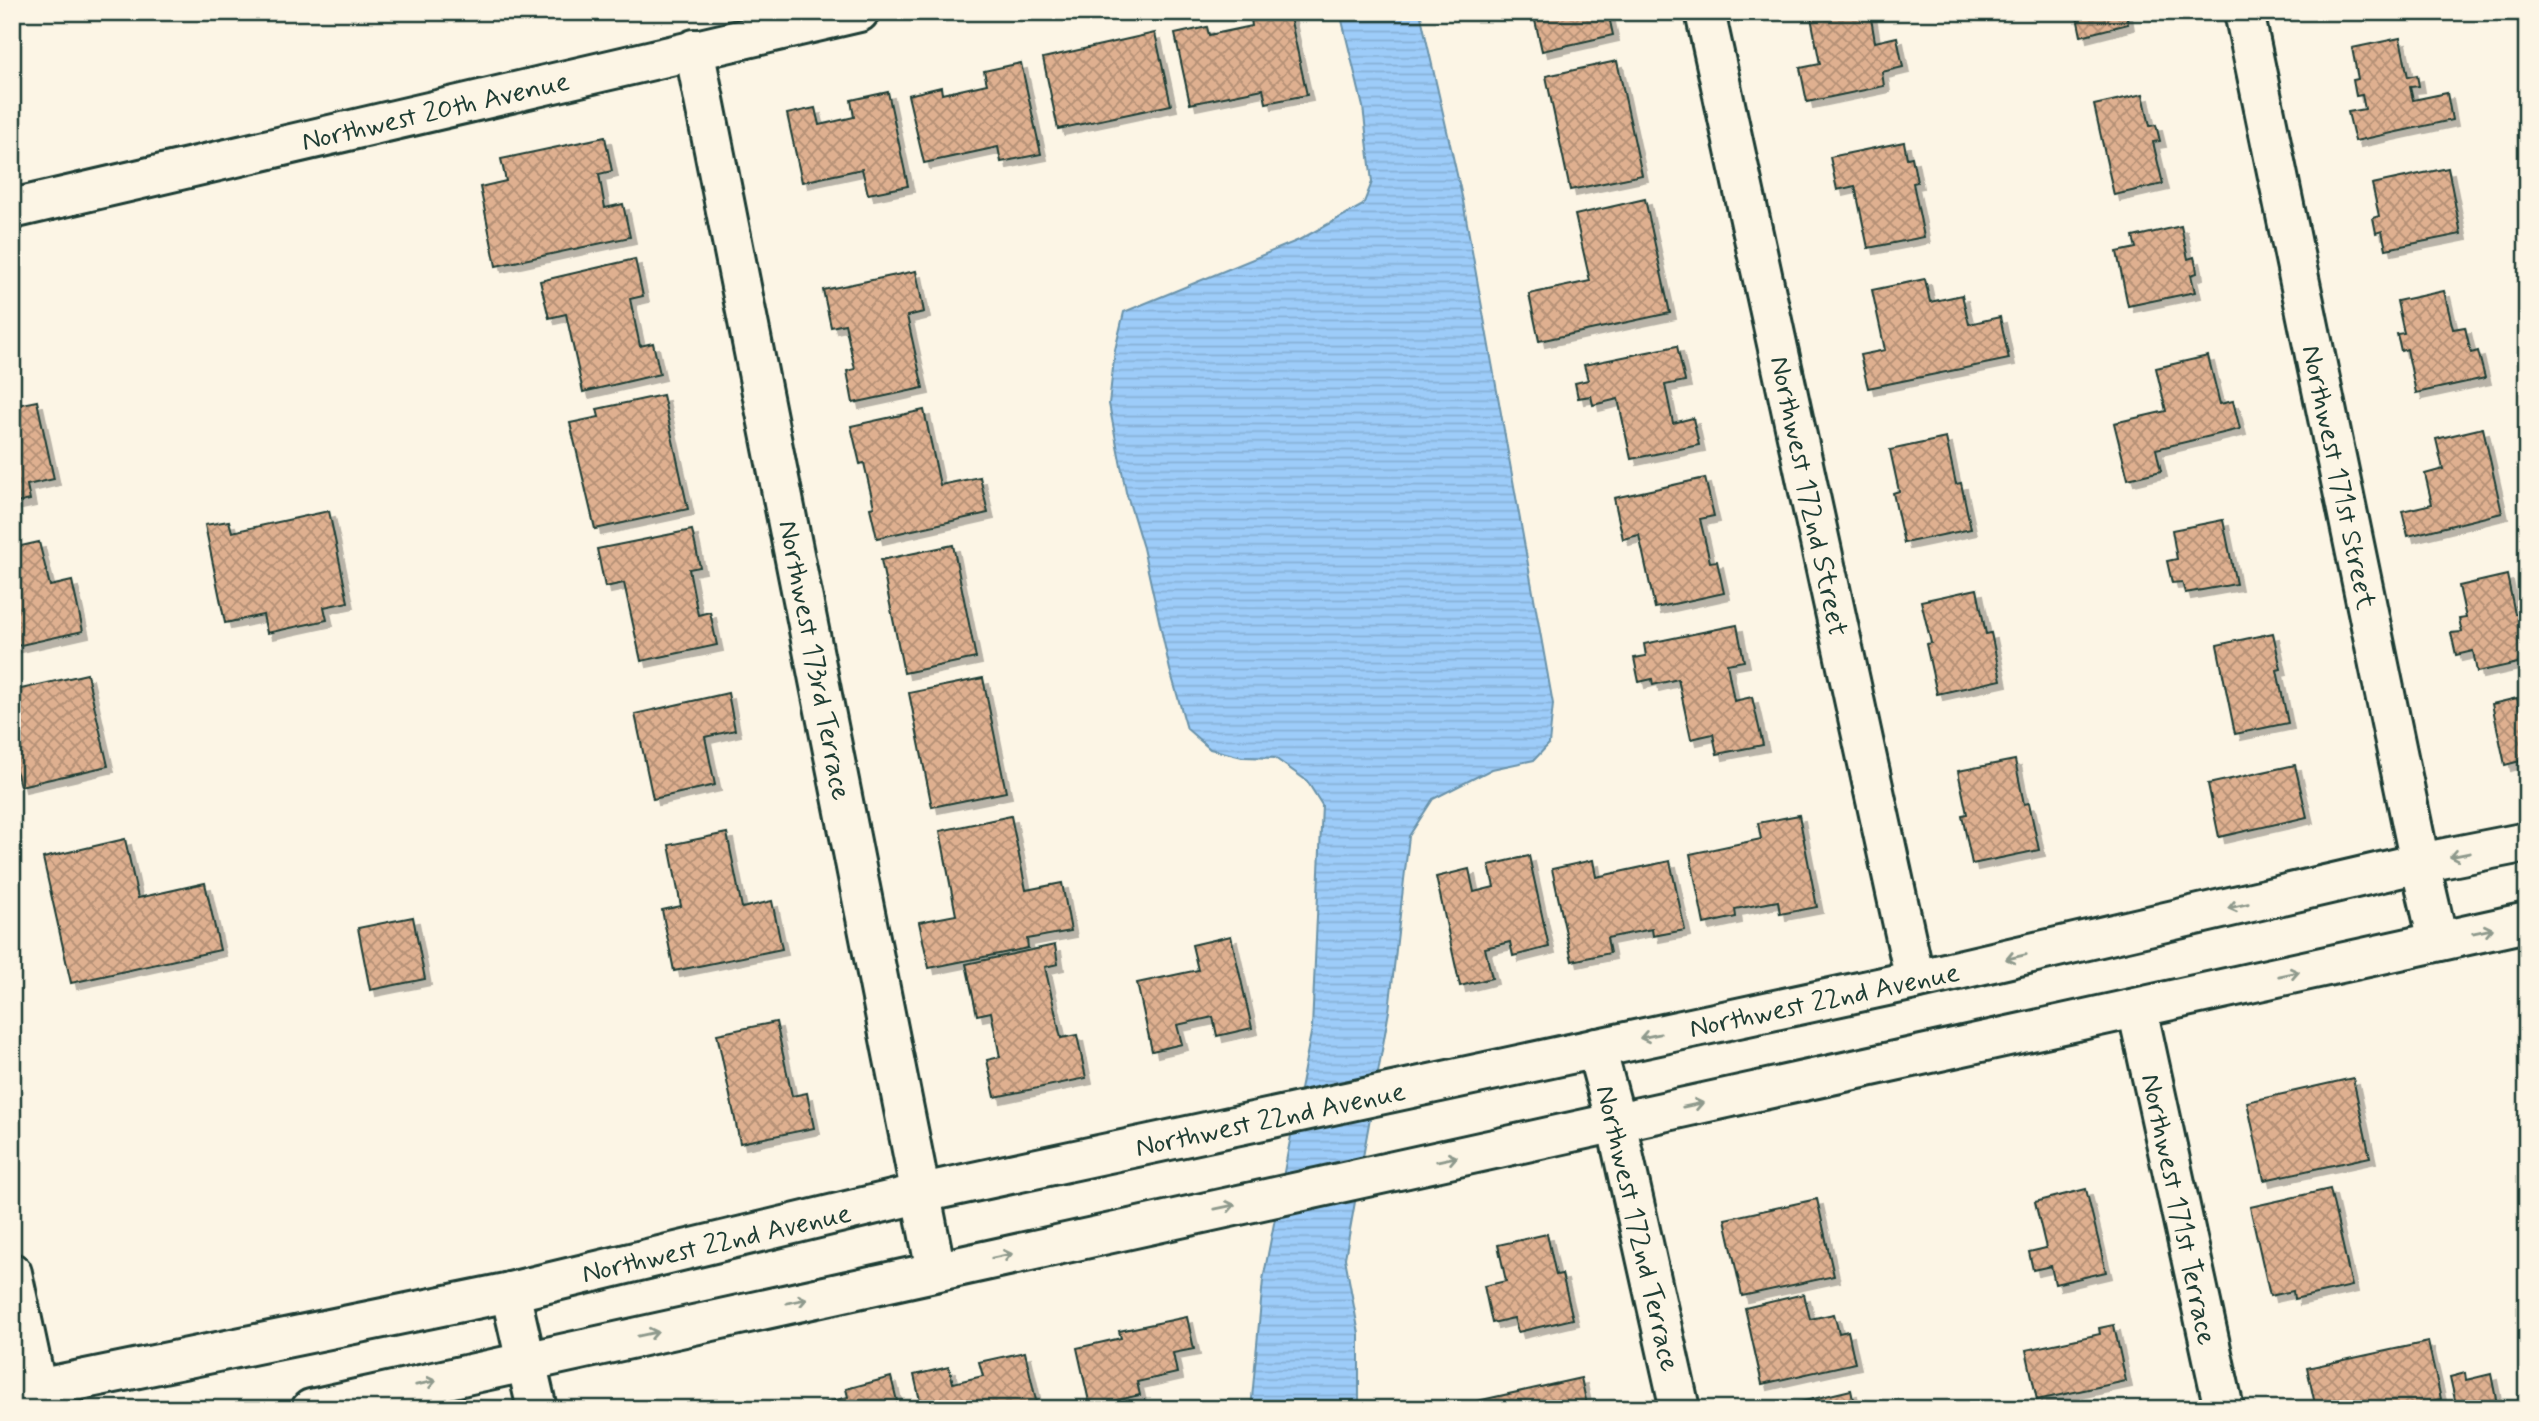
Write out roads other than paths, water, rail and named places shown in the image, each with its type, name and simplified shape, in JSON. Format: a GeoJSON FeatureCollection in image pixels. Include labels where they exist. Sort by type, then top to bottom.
{"type":"FeatureCollection","features":[{"type":"Feature","properties":{"kind":"street","name":"Northwest 20th Avenue"},"geometry":{"type":"LineString","coordinates":[[12,209],[859,12]]}},
{"type":"Feature","properties":{"kind":"street","name":"Northwest 172nd Street"},"geometry":{"type":"LineString","coordinates":[[1705,12],[1915,980]]}},
{"type":"Feature","properties":{"kind":"street","name":"Northwest 171st Street"},"geometry":{"type":"LineString","coordinates":[[2244,12],[2438,941]]}},
{"type":"Feature","properties":{"kind":"street","name":"Northwest 173rd Terrace"},"geometry":{"type":"LineString","coordinates":[[694,49],[936,1271]]}},
{"type":"Feature","properties":{"kind":"street","name":"Northwest 22nd Avenue"},"geometry":{"type":"LineString","coordinates":[[30,1397],[510,1292],[922,1193],[1915,980],[2420,863],[2527,842]]}},
{"type":"Feature","properties":{"kind":"street"},"geometry":{"type":"LineString","coordinates":[[311,1409],[2527,922]]}},
{"type":"Feature","properties":{"kind":"street","name":"Northwest 171st Terrace"},"geometry":{"type":"LineString","coordinates":[[2137,1008],[2224,1409]]}},
{"type":"Feature","properties":{"kind":"street","name":"Northwest 172nd Terrace"},"geometry":{"type":"LineString","coordinates":[[1596,1048],[1616,1122],[1680,1409]]}},
{"type":"Feature","properties":{"kind":"street"},"geometry":{"type":"LineString","coordinates":[[12,1273],[30,1397]]}},
{"type":"Feature","properties":{"kind":"street"},"geometry":{"type":"LineString","coordinates":[[510,1292],[537,1409]]}},
{"type":"Feature","properties":{"kind":"water"},"geometry":{"type":"Polygon","coordinates":[[[1340,12],[1420,12],[1463,201],[1553,704],[1549,744],[1534,760],[1492,769],[1433,799],[1409,836],[1389,1011],[1345,1258],[1359,1334],[1359,1409],[1251,1409],[1263,1280],[1312,1028],[1322,805],[1307,781],[1275,758],[1242,757],[1210,749],[1187,729],[1170,670],[1143,548],[1126,492],[1109,404],[1115,350],[1124,312],[1299,240],[1363,205],[1372,182],[1363,107],[1340,12]]]}}]}
